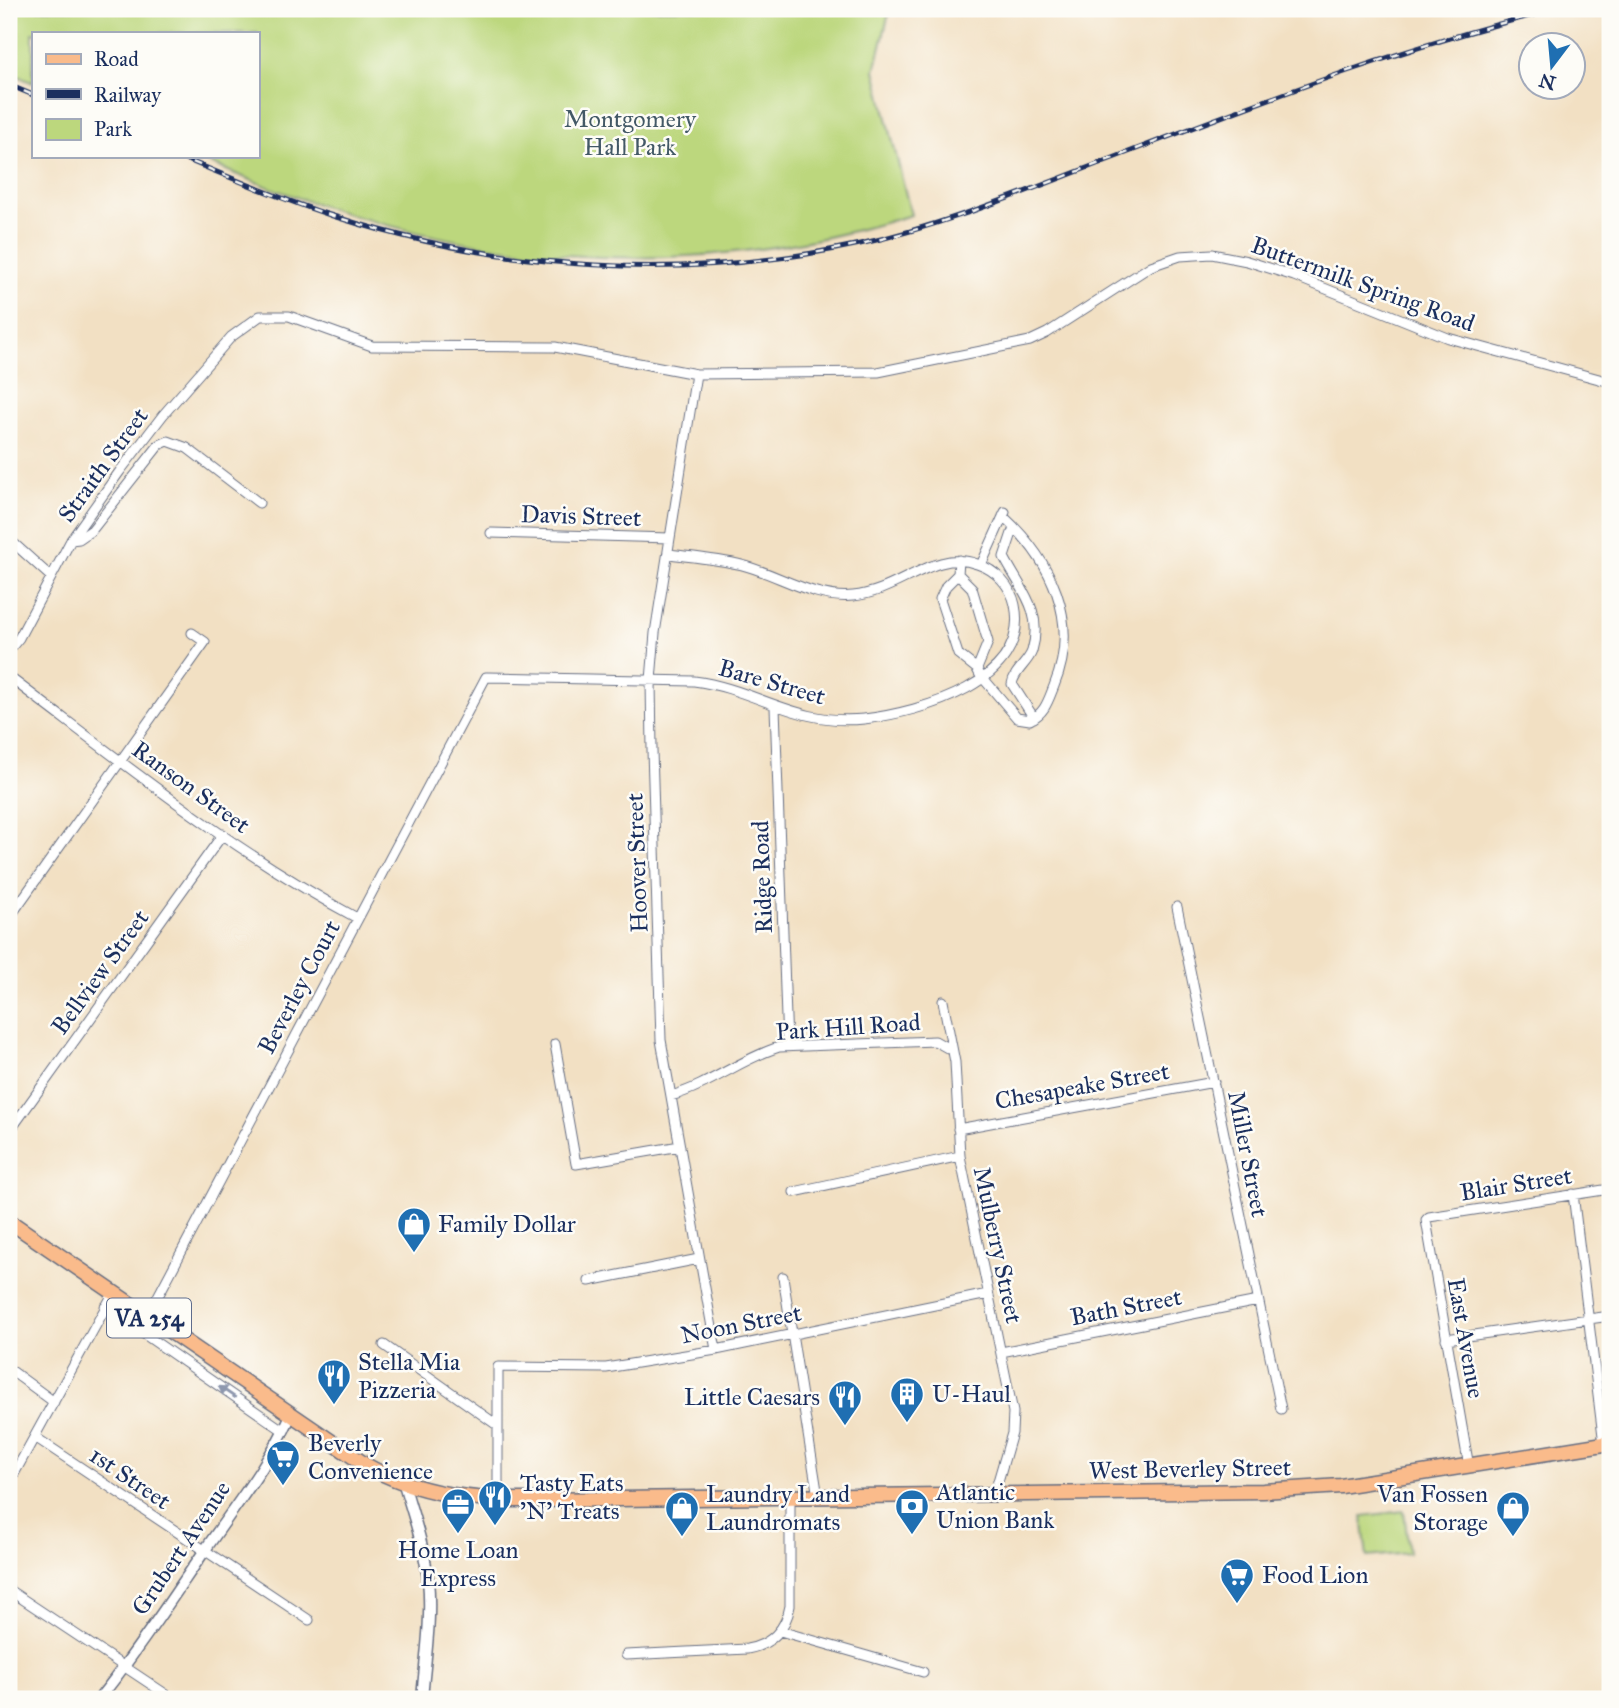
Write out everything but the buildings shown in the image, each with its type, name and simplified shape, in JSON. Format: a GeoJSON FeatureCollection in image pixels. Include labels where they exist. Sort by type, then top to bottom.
{"type":"FeatureCollection","features":[{"type":"Feature","properties":{"kind":"main road","name":"West Beverley Street"},"geometry":{"type":"LineString","coordinates":[[9,1221],[364,1464],[404,1484],[458,1497],[498,1500],[1291,1490],[1469,1467],[1607,1444]]}},
{"type":"Feature","properties":{"kind":"street","name":"Buttermilk Spring Road"},"geometry":{"type":"LineString","coordinates":[[252,320],[267,314],[289,316],[372,346],[566,348],[696,374],[870,372],[993,351],[1047,334],[1152,266],[1180,256],[1202,254],[1247,261],[1448,338],[1610,382]]}},
{"type":"Feature","properties":{"kind":"street","name":"Straith Street"},"geometry":{"type":"LineString","coordinates":[[9,650],[19,638],[71,540],[163,415],[231,337],[252,320]]}},
{"type":"Feature","properties":{"kind":"street","name":"Hoover Street"},"geometry":{"type":"LineString","coordinates":[[696,374],[651,680],[661,1029],[716,1350]]}},
{"type":"Feature","properties":{"kind":"street"},"geometry":{"type":"LineString","coordinates":[[71,540],[79,539],[92,530],[159,445],[167,441],[187,448],[259,503]]}},
{"type":"Feature","properties":{"kind":"street"},"geometry":{"type":"LineString","coordinates":[[959,560],[958,574],[946,586],[940,599],[958,654],[977,669],[982,679],[1017,718],[1034,718],[1044,710],[1063,656],[1064,623],[1059,597],[1045,564],[1004,514],[981,565]]}},
{"type":"Feature","properties":{"kind":"street"},"geometry":{"type":"LineString","coordinates":[[1014,527],[1004,557],[1027,594],[1034,629],[1032,650],[1012,684],[1034,718]]}},
{"type":"Feature","properties":{"kind":"street","name":"Davis Street"},"geometry":{"type":"LineString","coordinates":[[491,533],[670,538]]}},
{"type":"Feature","properties":{"kind":"street"},"geometry":{"type":"LineString","coordinates":[[9,539],[50,576]]}},
{"type":"Feature","properties":{"kind":"street","name":"Davis Street"},"geometry":{"type":"LineString","coordinates":[[668,554],[739,564],[836,597],[886,589],[934,563],[959,560],[981,565]]}},
{"type":"Feature","properties":{"kind":"street","name":"Bare Street"},"geometry":{"type":"LineString","coordinates":[[486,677],[707,683],[811,717],[863,719],[902,712],[935,701],[982,679],[1009,652],[1016,633],[1017,614],[1013,596],[1003,581],[981,565]]}},
{"type":"Feature","properties":{"kind":"street"},"geometry":{"type":"LineString","coordinates":[[958,574],[972,589],[988,642],[977,669]]}},
{"type":"Feature","properties":{"kind":"street"},"geometry":{"type":"LineString","coordinates":[[9,918],[205,642],[192,633]]}},
{"type":"Feature","properties":{"kind":"street","name":"Ranson Street"},"geometry":{"type":"LineString","coordinates":[[9,677],[223,834],[303,889],[357,918]]}},
{"type":"Feature","properties":{"kind":"street","name":"Beverley Court"},"geometry":{"type":"LineString","coordinates":[[147,1317],[486,677]]}},
{"type":"Feature","properties":{"kind":"street","name":"Ridge Road"},"geometry":{"type":"LineString","coordinates":[[775,707],[787,1046]]}},
{"type":"Feature","properties":{"kind":"street","name":"Bellview Street"},"geometry":{"type":"LineString","coordinates":[[9,1132],[223,834]]}},
{"type":"Feature","properties":{"kind":"street","name":"Miller Street"},"geometry":{"type":"LineString","coordinates":[[1177,907],[1281,1409]]}},
{"type":"Feature","properties":{"kind":"street","name":"Mulberry Street"},"geometry":{"type":"LineString","coordinates":[[943,1001],[959,1101],[960,1156],[1014,1422],[994,1495]]}},
{"type":"Feature","properties":{"kind":"street","name":"Park Hill Road"},"geometry":{"type":"LineString","coordinates":[[671,1096],[704,1086],[760,1054],[787,1046],[935,1041],[951,1050]]}},
{"type":"Feature","properties":{"kind":"street"},"geometry":{"type":"LineString","coordinates":[[555,1044],[576,1164],[680,1146]]}},
{"type":"Feature","properties":{"kind":"street","name":"Chesapeake Street"},"geometry":{"type":"LineString","coordinates":[[958,1129],[1214,1082]]}},
{"type":"Feature","properties":{"kind":"street"},"geometry":{"type":"LineString","coordinates":[[794,1192],[960,1156]]}},
{"type":"Feature","properties":{"kind":"street","name":"Blair Street"},"geometry":{"type":"LineString","coordinates":[[1429,1217],[1610,1189]]}},
{"type":"Feature","properties":{"kind":"street"},"geometry":{"type":"LineString","coordinates":[[1573,1194],[1607,1444]]}},
{"type":"Feature","properties":{"kind":"street","name":"East Avenue"},"geometry":{"type":"LineString","coordinates":[[1429,1217],[1425,1223],[1469,1467]]}},
{"type":"Feature","properties":{"kind":"street"},"geometry":{"type":"LineString","coordinates":[[589,1281],[699,1259]]}},
{"type":"Feature","properties":{"kind":"street"},"geometry":{"type":"LineString","coordinates":[[783,1277],[818,1497]]}},
{"type":"Feature","properties":{"kind":"street"},"geometry":{"type":"LineString","coordinates":[[9,1483],[113,1294]]}},
{"type":"Feature","properties":{"kind":"street","name":"Noon Street"},"geometry":{"type":"LineString","coordinates":[[497,1425],[498,1367],[606,1368],[716,1350],[988,1294]]}},
{"type":"Feature","properties":{"kind":"street","name":"Bath Street"},"geometry":{"type":"LineString","coordinates":[[1001,1352],[1258,1301]]}},
{"type":"Feature","properties":{"kind":"street"},"geometry":{"type":"LineString","coordinates":[[105,1307],[284,1430]]}},
{"type":"Feature","properties":{"kind":"street"},"geometry":{"type":"LineString","coordinates":[[1446,1339],[1610,1316]]}},
{"type":"Feature","properties":{"kind":"street"},"geometry":{"type":"LineString","coordinates":[[384,1345],[497,1425],[498,1500]]}},
{"type":"Feature","properties":{"kind":"street"},"geometry":{"type":"LineString","coordinates":[[9,1369],[54,1402]]}},
{"type":"Feature","properties":{"kind":"street","name":"Grubert Avenue"},"geometry":{"type":"LineString","coordinates":[[99,1699],[124,1668],[204,1552],[284,1430],[291,1415]]}},
{"type":"Feature","properties":{"kind":"street","name":"1st Street"},"geometry":{"type":"LineString","coordinates":[[35,1437],[309,1620]]}},
{"type":"Feature","properties":{"kind":"street"},"geometry":{"type":"LineString","coordinates":[[404,1484],[423,1550],[429,1590],[422,1699]]}},
{"type":"Feature","properties":{"kind":"street"},"geometry":{"type":"LineString","coordinates":[[626,1655],[753,1648],[766,1643],[780,1631],[790,1606],[790,1497]]}},
{"type":"Feature","properties":{"kind":"street"},"geometry":{"type":"LineString","coordinates":[[9,1590],[173,1699]]}},
{"type":"Feature","properties":{"kind":"street"},"geometry":{"type":"LineString","coordinates":[[780,1631],[923,1672]]}},
{"type":"Feature","properties":{"kind":"green space","name":"Montgomery Hall Park"},"geometry":{"type":"Polygon","coordinates":[[[9,9],[890,9],[875,70],[911,215],[819,239],[728,253],[637,258],[547,254],[458,241],[369,220],[281,192],[199,158],[259,158],[259,32],[32,32],[32,83],[9,72],[9,9]]]}},
{"type":"Feature","properties":{"kind":"green space"},"geometry":{"type":"Polygon","coordinates":[[[1404,1511],[1409,1553],[1367,1557],[1362,1516],[1404,1511]]]}},
{"type":"Feature","properties":{"kind":"railway"},"geometry":{"type":"LineString","coordinates":[[183,158],[333,216],[398,235],[463,249],[595,265],[728,263],[794,256],[860,244],[925,227],[988,206],[1333,76],[1501,23],[1558,9]]}},
{"type":"Feature","properties":{"kind":"railway"},"geometry":{"type":"LineString","coordinates":[[9,85],[32,95]]}},
{"type":"Feature","properties":{"kind":"place","name":"Family Dollar"},"geometry":{"type":"Point","coordinates":[414,1254]}},
{"type":"Feature","properties":{"kind":"place","name":"Stella Mia Pizzeria"},"geometry":{"type":"Point","coordinates":[334,1406]}},
{"type":"Feature","properties":{"kind":"place","name":"U-Haul"},"geometry":{"type":"Point","coordinates":[907,1424]}},
{"type":"Feature","properties":{"kind":"place","name":"Little Caesars"},"geometry":{"type":"Point","coordinates":[845,1427]}},
{"type":"Feature","properties":{"kind":"place","name":"Beverly Convenience"},"geometry":{"type":"Point","coordinates":[283,1487]}},
{"type":"Feature","properties":{"kind":"place","name":"Tasty Eats 'N' Treats"},"geometry":{"type":"Point","coordinates":[495,1527]}},
{"type":"Feature","properties":{"kind":"place","name":"Home Loan Express"},"geometry":{"type":"Point","coordinates":[458,1535]}},
{"type":"Feature","properties":{"kind":"place","name":"Atlantic Union Bank"},"geometry":{"type":"Point","coordinates":[912,1536]}},
{"type":"Feature","properties":{"kind":"place","name":"Laundry Land Laundromats"},"geometry":{"type":"Point","coordinates":[682,1538]}},
{"type":"Feature","properties":{"kind":"place","name":"Van Fossen Storage"},"geometry":{"type":"Point","coordinates":[1513,1538]}},
{"type":"Feature","properties":{"kind":"place","name":"Food Lion"},"geometry":{"type":"Point","coordinates":[1237,1605]}}]}
